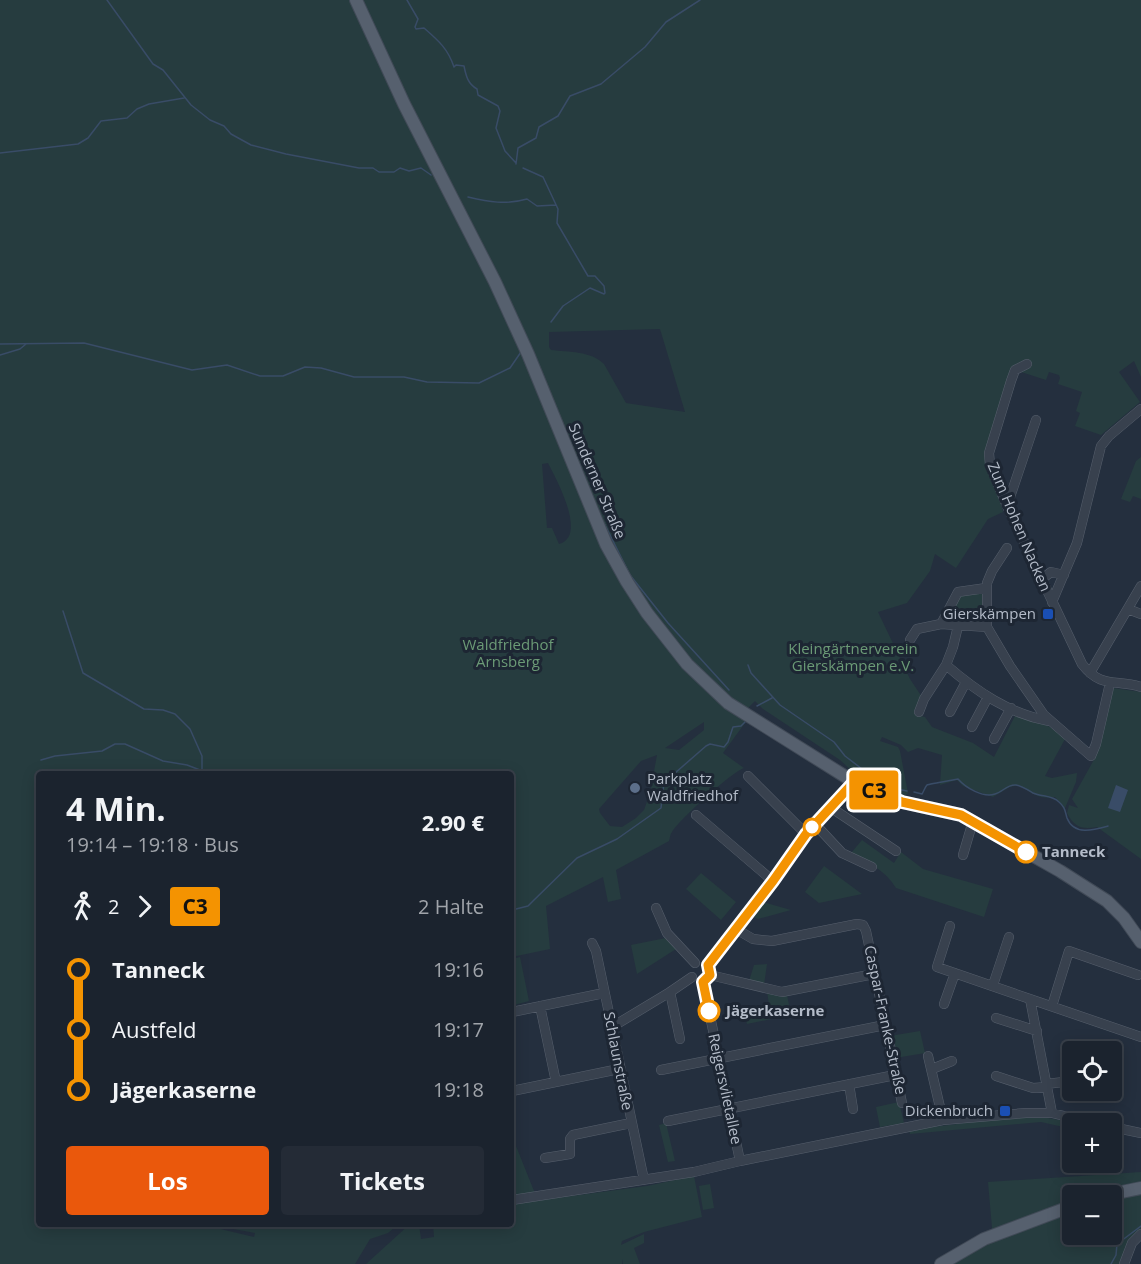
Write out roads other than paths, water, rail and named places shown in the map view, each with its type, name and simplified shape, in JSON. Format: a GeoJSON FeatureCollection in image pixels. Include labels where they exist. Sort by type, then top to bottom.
{"type":"FeatureCollection","features":[{"type":"Feature","properties":{"kind":"main road","name":"Sunderner Straße"},"geometry":{"type":"LineString","coordinates":[[356,0],[404,104],[495,282],[528,354],[597,524],[616,563],[673,648],[720,697],[854,782],[902,802],[948,811],[973,821],[1107,901],[1124,918],[1141,942]]}},
{"type":"Feature","properties":{"kind":"main road"},"geometry":{"type":"LineString","coordinates":[[1122,1192],[1141,1188]]}},
{"type":"Feature","properties":{"kind":"main road"},"geometry":{"type":"LineString","coordinates":[[941,1264],[984,1239],[1062,1210]]}},
{"type":"Feature","properties":{"kind":"street","name":"Zum Hohen Nacken"},"geometry":{"type":"LineString","coordinates":[[1027,364],[1015,370],[989,453],[990,465],[1078,656],[1090,673],[1098,679],[1110,684],[1141,687]]}},
{"type":"Feature","properties":{"kind":"street"},"geometry":{"type":"LineString","coordinates":[[1052,602],[1077,543],[1101,446],[1108,436],[1141,409]]}},
{"type":"Feature","properties":{"kind":"street"},"geometry":{"type":"LineString","coordinates":[[1007,506],[1035,420]]}},
{"type":"Feature","properties":{"kind":"street"},"geometry":{"type":"LineString","coordinates":[[1007,548],[992,571],[986,588],[987,627],[1010,666],[1049,721],[1091,756],[1110,684]]}},
{"type":"Feature","properties":{"kind":"street"},"geometry":{"type":"LineString","coordinates":[[1042,579],[1051,572],[1064,575]]}},
{"type":"Feature","properties":{"kind":"street"},"geometry":{"type":"LineString","coordinates":[[1090,673],[1141,586]]}},
{"type":"Feature","properties":{"kind":"street"},"geometry":{"type":"LineString","coordinates":[[941,624],[958,592],[986,588]]}},
{"type":"Feature","properties":{"kind":"street"},"geometry":{"type":"LineString","coordinates":[[1128,609],[1141,614]]}},
{"type":"Feature","properties":{"kind":"street"},"geometry":{"type":"LineString","coordinates":[[910,640],[917,629],[941,624],[987,627]]}},
{"type":"Feature","properties":{"kind":"street"},"geometry":{"type":"LineString","coordinates":[[919,712],[924,699],[946,665],[958,626]]}},
{"type":"Feature","properties":{"kind":"street"},"geometry":{"type":"LineString","coordinates":[[946,665],[988,697],[1011,708],[1049,721]]}},
{"type":"Feature","properties":{"kind":"street"},"geometry":{"type":"LineString","coordinates":[[950,712],[966,682]]}},
{"type":"Feature","properties":{"kind":"street"},"geometry":{"type":"LineString","coordinates":[[972,727],[988,697]]}},
{"type":"Feature","properties":{"kind":"street"},"geometry":{"type":"LineString","coordinates":[[994,739],[1011,708]]}},
{"type":"Feature","properties":{"kind":"street"},"geometry":{"type":"LineString","coordinates":[[748,776],[806,834]]}},
{"type":"Feature","properties":{"kind":"street"},"geometry":{"type":"LineString","coordinates":[[854,782],[806,834],[708,965],[702,962],[695,963],[690,971],[692,977],[698,981],[706,978],[782,992],[874,974]]}},
{"type":"Feature","properties":{"kind":"street"},"geometry":{"type":"LineString","coordinates":[[830,807],[896,850]]}},
{"type":"Feature","properties":{"kind":"street"},"geometry":{"type":"LineString","coordinates":[[696,815],[773,881]]}},
{"type":"Feature","properties":{"kind":"street"},"geometry":{"type":"LineString","coordinates":[[963,855],[973,821]]}},
{"type":"Feature","properties":{"kind":"street"},"geometry":{"type":"LineString","coordinates":[[814,824],[842,853],[872,867]]}},
{"type":"Feature","properties":{"kind":"street"},"geometry":{"type":"LineString","coordinates":[[656,908],[667,933],[695,963]]}},
{"type":"Feature","properties":{"kind":"street","name":"Caspar-Franke-Straße"},"geometry":{"type":"LineString","coordinates":[[736,929],[753,939],[772,942],[860,924],[866,931],[902,1103]]}},
{"type":"Feature","properties":{"kind":"street"},"geometry":{"type":"LineString","coordinates":[[950,926],[937,967],[1141,1037]]}},
{"type":"Feature","properties":{"kind":"street"},"geometry":{"type":"LineString","coordinates":[[993,985],[1009,937]]}},
{"type":"Feature","properties":{"kind":"street","name":"Schlaunstraße"},"geometry":{"type":"LineString","coordinates":[[592,943],[596,951],[644,1180]]}},
{"type":"Feature","properties":{"kind":"street"},"geometry":{"type":"LineString","coordinates":[[1052,1006],[1069,951],[1138,975]]}},
{"type":"Feature","properties":{"kind":"street","name":"Reigersvlietallee"},"geometry":{"type":"LineString","coordinates":[[708,965],[706,978],[718,1059],[740,1161]]}},
{"type":"Feature","properties":{"kind":"street"},"geometry":{"type":"LineString","coordinates":[[944,1004],[955,973]]}},
{"type":"Feature","properties":{"kind":"street"},"geometry":{"type":"LineString","coordinates":[[612,1027],[692,977]]}},
{"type":"Feature","properties":{"kind":"street"},"geometry":{"type":"LineString","coordinates":[[670,992],[680,1039]]}},
{"type":"Feature","properties":{"kind":"street"},"geometry":{"type":"LineString","coordinates":[[514,1012],[604,993]]}},
{"type":"Feature","properties":{"kind":"street"},"geometry":{"type":"LineString","coordinates":[[1030,999],[1052,1113]]}},
{"type":"Feature","properties":{"kind":"street"},"geometry":{"type":"LineString","coordinates":[[540,1006],[556,1082]]}},
{"type":"Feature","properties":{"kind":"street"},"geometry":{"type":"LineString","coordinates":[[996,1018],[1037,1032]]}},
{"type":"Feature","properties":{"kind":"street"},"geometry":{"type":"LineString","coordinates":[[661,1070],[885,1025]]}},
{"type":"Feature","properties":{"kind":"street"},"geometry":{"type":"LineString","coordinates":[[928,1056],[943,1120]]}},
{"type":"Feature","properties":{"kind":"street"},"geometry":{"type":"LineString","coordinates":[[932,1069],[952,1061]]}},
{"type":"Feature","properties":{"kind":"street"},"geometry":{"type":"LineString","coordinates":[[514,1091],[619,1069]]}},
{"type":"Feature","properties":{"kind":"street"},"geometry":{"type":"LineString","coordinates":[[668,1121],[895,1075]]}},
{"type":"Feature","properties":{"kind":"street"},"geometry":{"type":"LineString","coordinates":[[996,1076],[1033,1088],[1062,1083]]}},
{"type":"Feature","properties":{"kind":"street"},"geometry":{"type":"LineString","coordinates":[[849,1084],[853,1109]]}},
{"type":"Feature","properties":{"kind":"street"},"geometry":{"type":"LineString","coordinates":[[514,1200],[694,1172],[943,1120],[1026,1113],[1062,1115]]}},
{"type":"Feature","properties":{"kind":"street"},"geometry":{"type":"LineString","coordinates":[[545,1158],[570,1154],[570,1139],[573,1135],[631,1123]]}},
{"type":"Feature","properties":{"kind":"street"},"geometry":{"type":"LineString","coordinates":[[1122,1129],[1141,1133]]}},
{"type":"Feature","properties":{"kind":"street"},"geometry":{"type":"LineString","coordinates":[[1124,1264],[1132,1243],[1141,1234]]}},
{"type":"Feature","properties":{"kind":"water"},"geometry":{"type":"Polygon","coordinates":[[[1116,785],[1128,790],[1120,812],[1108,808],[1116,785]]]}},
{"type":"Feature","properties":{"kind":"waterway"},"geometry":{"type":"LineString","coordinates":[[107,0],[153,64],[163,70],[191,105],[210,120],[224,126],[231,134],[251,145],[359,168],[373,168],[379,172],[394,172],[400,168],[409,171],[421,168],[431,175]]}},
{"type":"Feature","properties":{"kind":"waterway"},"geometry":{"type":"LineString","coordinates":[[407,0],[418,19],[416,29],[424,28],[434,37],[446,50],[454,67],[464,66],[468,79],[477,89],[478,95],[498,106],[500,111],[496,128],[505,151],[516,163]]}},
{"type":"Feature","properties":{"kind":"waterway"},"geometry":{"type":"LineString","coordinates":[[516,164],[518,148],[536,138],[539,127],[558,116],[570,96],[601,84],[645,47],[666,22],[700,0]]}},
{"type":"Feature","properties":{"kind":"waterway"},"geometry":{"type":"LineString","coordinates":[[0,153],[78,144],[88,138],[101,121],[127,118],[137,109],[149,104],[184,98]]}},
{"type":"Feature","properties":{"kind":"waterway"},"geometry":{"type":"LineString","coordinates":[[523,168],[543,177],[558,209],[557,223],[588,276],[595,276],[604,286],[604,294],[590,288],[563,306],[551,322]]}},
{"type":"Feature","properties":{"kind":"waterway"},"geometry":{"type":"LineString","coordinates":[[468,197],[498,202],[527,199],[537,206],[556,205]]}},
{"type":"Feature","properties":{"kind":"waterway"},"geometry":{"type":"LineString","coordinates":[[0,344],[84,343],[192,370],[227,365],[260,376],[283,376],[305,367],[321,368],[354,377],[404,377],[427,382],[479,383],[510,368],[521,352]]}},
{"type":"Feature","properties":{"kind":"waterway"},"geometry":{"type":"LineString","coordinates":[[0,355],[20,349],[26,344]]}},
{"type":"Feature","properties":{"kind":"waterway"},"geometry":{"type":"LineString","coordinates":[[604,523],[630,575],[668,623],[729,690]]}},
{"type":"Feature","properties":{"kind":"waterway"},"geometry":{"type":"LineString","coordinates":[[63,611],[83,673],[144,709],[163,710],[175,714],[190,729],[202,756],[202,771]]}},
{"type":"Feature","properties":{"kind":"waterway"},"geometry":{"type":"LineString","coordinates":[[748,665],[751,673],[780,705],[834,742],[845,756],[888,787],[907,791]]}},
{"type":"Feature","properties":{"kind":"waterway"},"geometry":{"type":"LineString","coordinates":[[757,706],[772,698]]}},
{"type":"Feature","properties":{"kind":"waterway"},"geometry":{"type":"LineString","coordinates":[[667,780],[706,746],[710,744],[724,747],[733,727],[741,726],[746,721]]}},
{"type":"Feature","properties":{"kind":"waterway"},"geometry":{"type":"LineString","coordinates":[[41,760],[55,756],[102,751],[115,744],[125,744],[163,761],[200,770]]}},
{"type":"Feature","properties":{"kind":"waterway"},"geometry":{"type":"LineString","coordinates":[[914,792],[922,794],[927,785],[958,779],[970,789],[985,795],[995,794],[1016,785],[1056,800],[1074,827],[1085,830],[1108,826]]}},
{"type":"Feature","properties":{"kind":"waterway"},"geometry":{"type":"LineString","coordinates":[[514,910],[528,906],[577,858],[617,839],[661,808],[666,781]]}},
{"type":"Feature","properties":{"kind":"waterway"},"geometry":{"type":"LineString","coordinates":[[1111,1264],[1116,1255],[1117,1244],[1141,1226]]}},
{"type":"Feature","properties":{"kind":"place","name":"Gierskämpen"},"geometry":{"type":"Point","coordinates":[1048,614]}},
{"type":"Feature","properties":{"kind":"place","name":"Parkplatz Waldfriedhof"},"geometry":{"type":"Point","coordinates":[635,788]}},
{"type":"Feature","properties":{"kind":"place","name":"Tanneck"},"geometry":{"type":"Point","coordinates":[1026,852]}},
{"type":"Feature","properties":{"kind":"place","name":"Jägerkaserne"},"geometry":{"type":"Point","coordinates":[709,1011]}},
{"type":"Feature","properties":{"kind":"place","name":"Dickenbruch"},"geometry":{"type":"Point","coordinates":[1005,1111]}},
{"type":"Feature","properties":{"kind":"park label","name":"Waldfriedhof Arnsberg"},"geometry":{"type":"Point","coordinates":[508,654]}},
{"type":"Feature","properties":{"kind":"park label","name":"Kleingärtnerverein Gierskämpen e.V."},"geometry":{"type":"Point","coordinates":[853,658]}}]}
